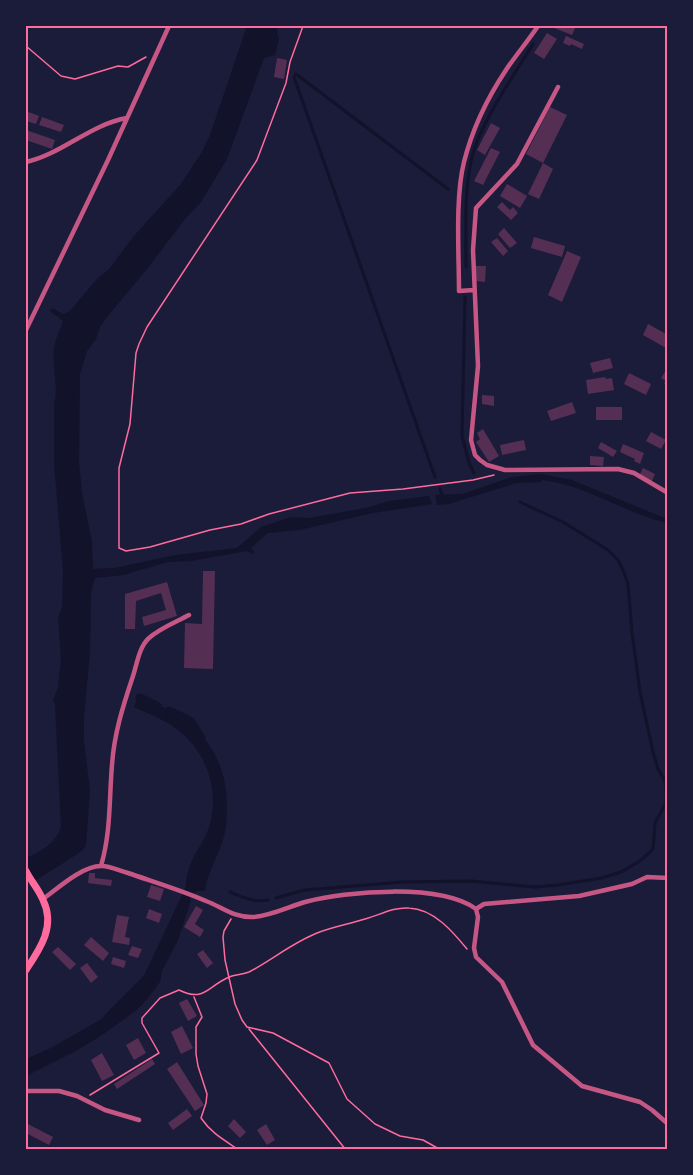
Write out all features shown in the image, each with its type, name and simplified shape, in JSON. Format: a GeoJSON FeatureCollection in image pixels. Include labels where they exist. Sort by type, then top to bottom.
{"type":"FeatureCollection","features":[{"type":"Feature","properties":{"kind":"main road"},"geometry":{"type":"LineString","coordinates":[[26,872],[43,899],[48,925],[46,935],[26,970]]}},
{"type":"Feature","properties":{"kind":"street"},"geometry":{"type":"LineString","coordinates":[[26,330],[169,26]]}},
{"type":"Feature","properties":{"kind":"street"},"geometry":{"type":"LineString","coordinates":[[474,290],[459,291],[460,201],[464,162],[488,102],[504,73],[538,26]]}},
{"type":"Feature","properties":{"kind":"street"},"geometry":{"type":"LineString","coordinates":[[558,87],[517,164],[476,208],[473,250],[478,366],[471,430],[475,455],[487,465],[513,471],[618,469],[634,473],[668,492]]}},
{"type":"Feature","properties":{"kind":"street"},"geometry":{"type":"LineString","coordinates":[[26,162],[47,156],[105,125],[127,118]]}},
{"type":"Feature","properties":{"kind":"street"},"geometry":{"type":"LineString","coordinates":[[101,866],[111,813],[112,765],[116,732],[143,646],[149,638],[189,615]]}},
{"type":"Feature","properties":{"kind":"street"},"geometry":{"type":"LineString","coordinates":[[43,899],[76,875],[101,866],[197,898],[234,915],[259,916],[329,897],[393,892],[444,896],[464,902],[476,909],[478,917],[474,948],[476,957],[502,982],[528,1038],[538,1051],[582,1086],[640,1102],[668,1124]]}},
{"type":"Feature","properties":{"kind":"street"},"geometry":{"type":"LineString","coordinates":[[476,909],[484,904],[579,896],[632,884],[647,877],[668,878]]}},
{"type":"Feature","properties":{"kind":"street"},"geometry":{"type":"LineString","coordinates":[[26,1091],[59,1090],[105,1110],[139,1120]]}},
{"type":"Feature","properties":{"kind":"path"},"geometry":{"type":"LineString","coordinates":[[303,26],[290,62],[286,83],[257,160],[227,209],[147,327],[139,344],[130,424],[119,468],[118,544],[123,550],[132,551],[241,524],[269,514],[350,493],[380,492],[473,480],[513,471]]}},
{"type":"Feature","properties":{"kind":"path"},"geometry":{"type":"LineString","coordinates":[[26,46],[61,76],[75,79],[118,66],[128,67],[157,50]]}},
{"type":"Feature","properties":{"kind":"path"},"geometry":{"type":"LineString","coordinates":[[84,1099],[159,1053],[142,1023],[142,1018],[160,998],[179,990],[194,996],[205,993],[228,977],[247,973],[318,933],[386,911],[409,908],[420,910],[442,922],[476,957]]}},
{"type":"Feature","properties":{"kind":"path"},"geometry":{"type":"LineString","coordinates":[[234,915],[224,930],[223,937],[228,977],[238,1011],[247,1027],[346,1149]]}},
{"type":"Feature","properties":{"kind":"path"},"geometry":{"type":"LineString","coordinates":[[194,996],[202,1017],[196,1027],[198,1066],[207,1094],[201,1118],[207,1127],[223,1141],[239,1149]]}},
{"type":"Feature","properties":{"kind":"path"},"geometry":{"type":"LineString","coordinates":[[247,1027],[273,1033],[329,1063],[347,1099],[375,1124],[400,1136],[423,1140],[441,1149]]}},
{"type":"Feature","properties":{"kind":"path"},"geometry":{"type":"LineString","coordinates":[[26,1146],[31,1149]]}},
{"type":"Feature","properties":{"kind":"shaded area"},"geometry":{"type":"Polygon","coordinates":[[[247,26],[278,26],[279,38],[275,55],[264,58],[227,159],[201,202],[100,327],[96,339],[87,351],[80,374],[79,462],[82,493],[92,542],[93,569],[114,568],[176,555],[237,548],[261,527],[291,517],[309,518],[366,508],[389,501],[429,496],[432,504],[373,513],[299,530],[268,533],[251,548],[254,551],[253,554],[247,551],[191,561],[168,562],[123,575],[95,578],[91,593],[90,652],[84,717],[84,741],[90,791],[86,845],[82,851],[35,881],[26,864],[26,858],[47,846],[56,838],[61,827],[53,700],[58,688],[61,658],[58,618],[62,607],[63,572],[54,463],[56,391],[54,349],[63,321],[50,311],[52,308],[63,314],[70,311],[180,185],[202,152],[210,135],[247,26]]]}},
{"type":"Feature","properties":{"kind":"shaded area"},"geometry":{"type":"Polygon","coordinates":[[[541,474],[572,480],[667,519],[667,523],[636,513],[574,487],[543,480],[516,483],[449,504],[437,505],[435,495],[462,494],[512,477],[541,474]]]}},
{"type":"Feature","properties":{"kind":"shaded area"},"geometry":{"type":"Polygon","coordinates":[[[137,700],[144,704],[146,700],[151,701],[187,722],[212,749],[220,765],[227,803],[226,825],[205,891],[196,893],[186,890],[186,886],[190,866],[206,835],[212,815],[212,786],[208,772],[194,745],[166,722],[134,707],[137,700]]]}},
{"type":"Feature","properties":{"kind":"shaded area"},"geometry":{"type":"Polygon","coordinates":[[[184,897],[191,900],[178,940],[162,971],[160,982],[147,999],[137,1010],[102,1035],[26,1076],[26,1059],[51,1048],[112,1013],[140,992],[156,966],[184,897]]]}},
{"type":"Feature","properties":{"kind":"building"},"geometry":{"type":"Polygon","coordinates":[[[549,26],[576,26],[572,35],[549,26]]]}},
{"type":"Feature","properties":{"kind":"building"},"geometry":{"type":"Polygon","coordinates":[[[547,33],[557,39],[544,59],[534,53],[547,33]]]}},
{"type":"Feature","properties":{"kind":"building"},"geometry":{"type":"Polygon","coordinates":[[[566,36],[584,44],[582,49],[563,43],[566,36]]]}},
{"type":"Feature","properties":{"kind":"building"},"geometry":{"type":"Polygon","coordinates":[[[277,58],[287,60],[284,79],[274,77],[277,58]]]}},
{"type":"Feature","properties":{"kind":"building"},"geometry":{"type":"Polygon","coordinates":[[[550,107],[567,115],[543,163],[526,154],[550,107]]]}},
{"type":"Feature","properties":{"kind":"building"},"geometry":{"type":"Polygon","coordinates":[[[26,111],[39,116],[36,124],[26,121],[26,111]]]}},
{"type":"Feature","properties":{"kind":"building"},"geometry":{"type":"Polygon","coordinates":[[[42,117],[64,125],[61,132],[39,125],[42,117]]]}},
{"type":"Feature","properties":{"kind":"building"},"geometry":{"type":"Polygon","coordinates":[[[491,123],[500,128],[485,155],[477,150],[491,123]]]}},
{"type":"Feature","properties":{"kind":"building"},"geometry":{"type":"Polygon","coordinates":[[[26,130],[55,140],[52,149],[26,140],[26,130]]]}},
{"type":"Feature","properties":{"kind":"building"},"geometry":{"type":"Polygon","coordinates":[[[491,148],[500,152],[483,185],[474,181],[491,148]]]}},
{"type":"Feature","properties":{"kind":"building"},"geometry":{"type":"Polygon","coordinates":[[[543,163],[553,169],[539,199],[528,194],[543,163]]]}},
{"type":"Feature","properties":{"kind":"building"},"geometry":{"type":"Polygon","coordinates":[[[507,184],[527,196],[520,208],[500,196],[507,184]]]}},
{"type":"Feature","properties":{"kind":"building"},"geometry":{"type":"Polygon","coordinates":[[[502,202],[510,210],[513,207],[518,213],[511,220],[497,207],[502,202]]]}},
{"type":"Feature","properties":{"kind":"building"},"geometry":{"type":"Polygon","coordinates":[[[504,228],[517,243],[510,248],[498,234],[504,228]]]}},
{"type":"Feature","properties":{"kind":"building"},"geometry":{"type":"Polygon","coordinates":[[[534,237],[565,246],[562,257],[531,248],[534,237]]]}},
{"type":"Feature","properties":{"kind":"building"},"geometry":{"type":"Polygon","coordinates":[[[497,238],[508,251],[503,256],[491,242],[497,238]]]}},
{"type":"Feature","properties":{"kind":"building"},"geometry":{"type":"Polygon","coordinates":[[[567,251],[581,257],[562,302],[548,295],[567,251]]]}},
{"type":"Feature","properties":{"kind":"building"},"geometry":{"type":"Polygon","coordinates":[[[476,266],[486,266],[485,282],[476,281],[476,266]]]}},
{"type":"Feature","properties":{"kind":"building"},"geometry":{"type":"Polygon","coordinates":[[[648,324],[668,335],[666,348],[643,335],[648,324]]]}},
{"type":"Feature","properties":{"kind":"building"},"geometry":{"type":"Polygon","coordinates":[[[610,358],[613,368],[593,373],[590,363],[610,358]]]}},
{"type":"Feature","properties":{"kind":"building"},"geometry":{"type":"Polygon","coordinates":[[[668,367],[668,386],[661,378],[668,367]]]}},
{"type":"Feature","properties":{"kind":"building"},"geometry":{"type":"Polygon","coordinates":[[[629,373],[651,384],[646,395],[624,384],[629,373]]]}},
{"type":"Feature","properties":{"kind":"building"},"geometry":{"type":"Polygon","coordinates":[[[605,377],[606,379],[612,378],[614,390],[588,394],[586,380],[605,377]]]}},
{"type":"Feature","properties":{"kind":"building"},"geometry":{"type":"Polygon","coordinates":[[[482,395],[494,396],[494,406],[482,404],[482,395]]]}},
{"type":"Feature","properties":{"kind":"building"},"geometry":{"type":"Polygon","coordinates":[[[572,402],[576,413],[551,421],[547,411],[572,402]]]}},
{"type":"Feature","properties":{"kind":"building"},"geometry":{"type":"Polygon","coordinates":[[[596,407],[622,407],[622,420],[596,420],[596,407]]]}},
{"type":"Feature","properties":{"kind":"building"},"geometry":{"type":"Polygon","coordinates":[[[483,429],[499,456],[489,462],[476,442],[480,439],[477,433],[483,429]]]}},
{"type":"Feature","properties":{"kind":"building"},"geometry":{"type":"Polygon","coordinates":[[[651,432],[666,440],[661,449],[646,441],[651,432]]]}},
{"type":"Feature","properties":{"kind":"building"},"geometry":{"type":"Polygon","coordinates":[[[524,440],[526,450],[502,455],[500,445],[524,440]]]}},
{"type":"Feature","properties":{"kind":"building"},"geometry":{"type":"Polygon","coordinates":[[[601,442],[617,451],[613,457],[598,448],[601,442]]]}},
{"type":"Feature","properties":{"kind":"building"},"geometry":{"type":"Polygon","coordinates":[[[623,444],[644,453],[640,464],[620,452],[623,444]]]}},
{"type":"Feature","properties":{"kind":"building"},"geometry":{"type":"Polygon","coordinates":[[[590,456],[604,457],[603,466],[590,465],[590,456]]]}},
{"type":"Feature","properties":{"kind":"building"},"geometry":{"type":"Polygon","coordinates":[[[643,468],[655,474],[651,483],[638,478],[643,468]]]}},
{"type":"Feature","properties":{"kind":"building"},"geometry":{"type":"Polygon","coordinates":[[[203,571],[215,571],[213,669],[184,668],[185,623],[202,624],[203,571]]]}},
{"type":"Feature","properties":{"kind":"building"},"geometry":{"type":"Polygon","coordinates":[[[167,582],[177,616],[144,626],[142,617],[166,610],[161,593],[136,601],[135,629],[125,629],[125,594],[167,582]]]}},
{"type":"Feature","properties":{"kind":"building"},"geometry":{"type":"Polygon","coordinates":[[[89,873],[95,873],[95,878],[112,880],[111,886],[88,883],[89,873]]]}},
{"type":"Feature","properties":{"kind":"building"},"geometry":{"type":"Polygon","coordinates":[[[151,885],[164,889],[160,901],[147,897],[151,885]]]}},
{"type":"Feature","properties":{"kind":"building"},"geometry":{"type":"Polygon","coordinates":[[[196,906],[203,910],[195,924],[204,930],[200,937],[184,927],[196,906]]]}},
{"type":"Feature","properties":{"kind":"building"},"geometry":{"type":"Polygon","coordinates":[[[149,909],[162,914],[159,923],[146,918],[149,909]]]}},
{"type":"Feature","properties":{"kind":"building"},"geometry":{"type":"Polygon","coordinates":[[[117,915],[129,917],[125,937],[130,938],[129,945],[112,942],[117,915]]]}},
{"type":"Feature","properties":{"kind":"building"},"geometry":{"type":"Polygon","coordinates":[[[91,937],[109,953],[103,961],[84,945],[91,937]]]}},
{"type":"Feature","properties":{"kind":"building"},"geometry":{"type":"Polygon","coordinates":[[[132,946],[142,949],[138,958],[128,955],[132,946]]]}},
{"type":"Feature","properties":{"kind":"building"},"geometry":{"type":"Polygon","coordinates":[[[58,947],[76,964],[70,970],[52,952],[58,947]]]}},
{"type":"Feature","properties":{"kind":"building"},"geometry":{"type":"Polygon","coordinates":[[[203,950],[213,963],[207,968],[197,954],[203,950]]]}},
{"type":"Feature","properties":{"kind":"building"},"geometry":{"type":"Polygon","coordinates":[[[113,957],[126,961],[124,968],[111,964],[113,957]]]}},
{"type":"Feature","properties":{"kind":"building"},"geometry":{"type":"Polygon","coordinates":[[[87,963],[98,977],[91,983],[80,968],[87,963]]]}},
{"type":"Feature","properties":{"kind":"building"},"geometry":{"type":"Polygon","coordinates":[[[187,999],[197,1016],[188,1021],[179,1003],[187,999]]]}},
{"type":"Feature","properties":{"kind":"building"},"geometry":{"type":"Polygon","coordinates":[[[182,1026],[193,1048],[181,1054],[171,1032],[182,1026]]]}},
{"type":"Feature","properties":{"kind":"building"},"geometry":{"type":"Polygon","coordinates":[[[138,1038],[146,1053],[134,1060],[126,1045],[138,1038]]]}},
{"type":"Feature","properties":{"kind":"building"},"geometry":{"type":"Polygon","coordinates":[[[102,1053],[114,1075],[102,1081],[91,1060],[102,1053]]]}},
{"type":"Feature","properties":{"kind":"building"},"geometry":{"type":"Polygon","coordinates":[[[152,1059],[155,1064],[117,1089],[114,1084],[152,1059]]]}},
{"type":"Feature","properties":{"kind":"building"},"geometry":{"type":"Polygon","coordinates":[[[177,1062],[204,1105],[195,1111],[167,1069],[177,1062]]]}},
{"type":"Feature","properties":{"kind":"building"},"geometry":{"type":"Polygon","coordinates":[[[187,1109],[192,1116],[173,1130],[168,1123],[187,1109]]]}},
{"type":"Feature","properties":{"kind":"building"},"geometry":{"type":"Polygon","coordinates":[[[234,1119],[246,1132],[240,1138],[228,1126],[234,1119]]]}},
{"type":"Feature","properties":{"kind":"building"},"geometry":{"type":"Polygon","coordinates":[[[26,1123],[53,1137],[49,1145],[26,1133],[26,1123]]]}},
{"type":"Feature","properties":{"kind":"building"},"geometry":{"type":"Polygon","coordinates":[[[266,1124],[275,1140],[267,1145],[257,1130],[266,1124]]]}},
{"type":"Feature","properties":{"kind":"waterway"},"geometry":{"type":"LineString","coordinates":[[466,267],[467,187],[475,147],[498,101],[533,44]]}},
{"type":"Feature","properties":{"kind":"waterway"},"geometry":{"type":"LineString","coordinates":[[435,477],[294,77],[296,74],[448,189]]}},
{"type":"Feature","properties":{"kind":"waterway"},"geometry":{"type":"LineString","coordinates":[[465,297],[462,436],[474,473]]}},
{"type":"Feature","properties":{"kind":"waterway"},"geometry":{"type":"LineString","coordinates":[[440,489],[442,495]]}},
{"type":"Feature","properties":{"kind":"waterway"},"geometry":{"type":"LineString","coordinates":[[276,898],[305,890],[403,882],[471,881],[535,887],[558,885],[602,878],[621,872],[640,861],[653,849],[655,823],[666,803],[666,790],[665,781],[658,769],[653,752],[640,692],[628,584],[623,570],[618,560],[608,550],[563,522],[520,502]]}},
{"type":"Feature","properties":{"kind":"waterway"},"geometry":{"type":"LineString","coordinates":[[140,698],[157,706]]}},
{"type":"Feature","properties":{"kind":"waterway"},"geometry":{"type":"LineString","coordinates":[[169,711],[190,721],[201,738]]}},
{"type":"Feature","properties":{"kind":"waterway"},"geometry":{"type":"LineString","coordinates":[[108,1018],[148,978],[192,884]]}},
{"type":"Feature","properties":{"kind":"waterway"},"geometry":{"type":"LineString","coordinates":[[230,892],[253,900],[268,900]]}}]}
